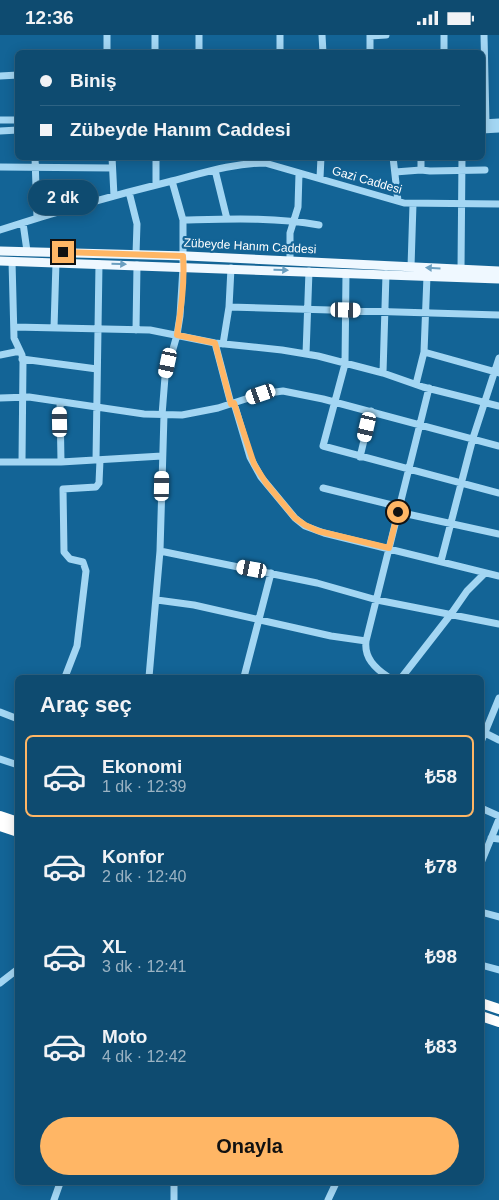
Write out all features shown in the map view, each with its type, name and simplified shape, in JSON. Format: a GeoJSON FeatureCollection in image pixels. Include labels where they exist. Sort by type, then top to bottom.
{"type":"FeatureCollection","features":[{"type":"Feature","properties":{"kind":"highway"},"geometry":{"type":"LineString","coordinates":[[0,816],[15,821]]}},
{"type":"Feature","properties":{"kind":"highway"},"geometry":{"type":"LineString","coordinates":[[0,826],[15,831]]}},
{"type":"Feature","properties":{"kind":"highway"},"geometry":{"type":"LineString","coordinates":[[484,1004],[499,1009]]}},
{"type":"Feature","properties":{"kind":"highway"},"geometry":{"type":"LineString","coordinates":[[484,1017],[499,1022]]}},
{"type":"Feature","properties":{"kind":"main road","name":"Zübeyde Hanım Caddesi"},"geometry":{"type":"LineString","coordinates":[[0,251],[136,254],[499,271]]}},
{"type":"Feature","properties":{"kind":"main road"},"geometry":{"type":"LineString","coordinates":[[0,261],[99,263],[499,279]]}},
{"type":"Feature","properties":{"kind":"street"},"geometry":{"type":"LineString","coordinates":[[107,35],[107,50]]}},
{"type":"Feature","properties":{"kind":"street"},"geometry":{"type":"LineString","coordinates":[[155,35],[155,50]]}},
{"type":"Feature","properties":{"kind":"street"},"geometry":{"type":"LineString","coordinates":[[199,35],[199,50]]}},
{"type":"Feature","properties":{"kind":"street"},"geometry":{"type":"LineString","coordinates":[[280,35],[280,50]]}},
{"type":"Feature","properties":{"kind":"street"},"geometry":{"type":"LineString","coordinates":[[322,35],[323,50]]}},
{"type":"Feature","properties":{"kind":"street"},"geometry":{"type":"LineString","coordinates":[[370,50],[370,35],[386,35]]}},
{"type":"Feature","properties":{"kind":"street"},"geometry":{"type":"LineString","coordinates":[[444,35],[444,50]]}},
{"type":"Feature","properties":{"kind":"street"},"geometry":{"type":"LineString","coordinates":[[484,35],[484,50]]}},
{"type":"Feature","properties":{"kind":"street"},"geometry":{"type":"LineString","coordinates":[[0,76],[15,75]]}},
{"type":"Feature","properties":{"kind":"street"},"geometry":{"type":"LineString","coordinates":[[0,120],[15,120]]}},
{"type":"Feature","properties":{"kind":"street"},"geometry":{"type":"LineString","coordinates":[[485,126],[499,122]]}},
{"type":"Feature","properties":{"kind":"street"},"geometry":{"type":"LineString","coordinates":[[485,126],[499,129]]}},
{"type":"Feature","properties":{"kind":"street"},"geometry":{"type":"LineString","coordinates":[[0,131],[15,130]]}},
{"type":"Feature","properties":{"kind":"street"},"geometry":{"type":"LineString","coordinates":[[35,160],[37,218]]}},
{"type":"Feature","properties":{"kind":"street"},"geometry":{"type":"LineString","coordinates":[[112,160],[114,196]]}},
{"type":"Feature","properties":{"kind":"street"},"geometry":{"type":"LineString","coordinates":[[156,160],[156,185]]}},
{"type":"Feature","properties":{"kind":"street"},"geometry":{"type":"LineString","coordinates":[[320,179],[321,160]]}},
{"type":"Feature","properties":{"kind":"street"},"geometry":{"type":"LineString","coordinates":[[393,160],[398,201]]}},
{"type":"Feature","properties":{"kind":"street"},"geometry":{"type":"LineString","coordinates":[[421,160],[421,170]]}},
{"type":"Feature","properties":{"kind":"street"},"geometry":{"type":"LineString","coordinates":[[461,269],[462,160]]}},
{"type":"Feature","properties":{"kind":"street","name":"Gazi Caddesi"},"geometry":{"type":"LineString","coordinates":[[0,230],[114,196],[244,161],[265,163],[412,204],[499,204]]}},
{"type":"Feature","properties":{"kind":"street"},"geometry":{"type":"LineString","coordinates":[[0,167],[112,168]]}},
{"type":"Feature","properties":{"kind":"street"},"geometry":{"type":"LineString","coordinates":[[214,170],[227,219]]}},
{"type":"Feature","properties":{"kind":"street"},"geometry":{"type":"LineString","coordinates":[[395,172],[485,170]]}},
{"type":"Feature","properties":{"kind":"street"},"geometry":{"type":"LineString","coordinates":[[290,261],[290,233],[298,207],[299,173]]}},
{"type":"Feature","properties":{"kind":"street"},"geometry":{"type":"LineString","coordinates":[[149,675],[160,551],[165,377],[177,335],[184,267],[183,220],[172,181]]}},
{"type":"Feature","properties":{"kind":"street"},"geometry":{"type":"LineString","coordinates":[[129,192],[137,224],[136,254]]}},
{"type":"Feature","properties":{"kind":"street"},"geometry":{"type":"LineString","coordinates":[[411,267],[412,204]]}},
{"type":"Feature","properties":{"kind":"street"},"geometry":{"type":"LineString","coordinates":[[183,220],[293,220],[319,225]]}},
{"type":"Feature","properties":{"kind":"street"},"geometry":{"type":"LineString","coordinates":[[23,223],[27,251]]}},
{"type":"Feature","properties":{"kind":"street"},"geometry":{"type":"LineString","coordinates":[[12,261],[14,338],[22,359],[22,461]]}},
{"type":"Feature","properties":{"kind":"street"},"geometry":{"type":"LineString","coordinates":[[54,328],[56,262]]}},
{"type":"Feature","properties":{"kind":"street"},"geometry":{"type":"LineString","coordinates":[[66,675],[77,646],[86,571],[83,562],[70,559],[64,552],[63,489],[96,487],[100,483],[96,407],[99,263]]}},
{"type":"Feature","properties":{"kind":"street"},"geometry":{"type":"LineString","coordinates":[[136,329],[138,265]]}},
{"type":"Feature","properties":{"kind":"street"},"geometry":{"type":"LineString","coordinates":[[223,344],[229,307],[231,268]]}},
{"type":"Feature","properties":{"kind":"street"},"geometry":{"type":"LineString","coordinates":[[306,354],[309,271]]}},
{"type":"Feature","properties":{"kind":"street"},"geometry":{"type":"LineString","coordinates":[[346,273],[345,364],[322,446],[499,493]]}},
{"type":"Feature","properties":{"kind":"street"},"geometry":{"type":"LineString","coordinates":[[383,373],[386,274]]}},
{"type":"Feature","properties":{"kind":"street"},"geometry":{"type":"LineString","coordinates":[[416,384],[424,352],[427,276]]}},
{"type":"Feature","properties":{"kind":"street"},"geometry":{"type":"LineString","coordinates":[[229,307],[499,315]]}},
{"type":"Feature","properties":{"kind":"street"},"geometry":{"type":"LineString","coordinates":[[14,327],[150,330],[215,343],[282,349],[383,373],[429,388],[499,406]]}},
{"type":"Feature","properties":{"kind":"street"},"geometry":{"type":"LineString","coordinates":[[215,343],[254,464],[266,483],[295,518],[318,531],[485,573],[498,573]]}},
{"type":"Feature","properties":{"kind":"street"},"geometry":{"type":"LineString","coordinates":[[0,355],[20,351]]}},
{"type":"Feature","properties":{"kind":"street"},"geometry":{"type":"LineString","coordinates":[[424,352],[497,372]]}},
{"type":"Feature","properties":{"kind":"street"},"geometry":{"type":"LineString","coordinates":[[441,561],[473,438],[484,403],[497,372],[499,358]]}},
{"type":"Feature","properties":{"kind":"street"},"geometry":{"type":"LineString","coordinates":[[22,359],[97,369]]}},
{"type":"Feature","properties":{"kind":"street"},"geometry":{"type":"LineString","coordinates":[[386,675],[370,661],[366,652],[366,641],[429,388]]}},
{"type":"Feature","properties":{"kind":"street"},"geometry":{"type":"LineString","coordinates":[[0,407],[3,398],[22,397],[163,415],[182,415],[233,403],[261,394],[283,391],[371,411],[499,446]]}},
{"type":"Feature","properties":{"kind":"street"},"geometry":{"type":"LineString","coordinates":[[60,403],[61,462]]}},
{"type":"Feature","properties":{"kind":"street"},"geometry":{"type":"LineString","coordinates":[[360,457],[371,411]]}},
{"type":"Feature","properties":{"kind":"street"},"geometry":{"type":"LineString","coordinates":[[0,462],[61,462],[162,456]]}},
{"type":"Feature","properties":{"kind":"street"},"geometry":{"type":"LineString","coordinates":[[323,488],[499,534]]}},
{"type":"Feature","properties":{"kind":"street"},"geometry":{"type":"LineString","coordinates":[[160,551],[317,583],[377,600],[499,624]]}},
{"type":"Feature","properties":{"kind":"street"},"geometry":{"type":"LineString","coordinates":[[244,675],[271,573]]}},
{"type":"Feature","properties":{"kind":"street"},"geometry":{"type":"LineString","coordinates":[[404,675],[451,615],[466,591],[485,573]]}},
{"type":"Feature","properties":{"kind":"street"},"geometry":{"type":"LineString","coordinates":[[157,600],[194,605],[332,636],[366,641]]}},
{"type":"Feature","properties":{"kind":"street"},"geometry":{"type":"LineString","coordinates":[[484,730],[499,697]]}},
{"type":"Feature","properties":{"kind":"street"},"geometry":{"type":"LineString","coordinates":[[0,712],[15,718]]}},
{"type":"Feature","properties":{"kind":"street"},"geometry":{"type":"LineString","coordinates":[[484,732],[499,740]]}},
{"type":"Feature","properties":{"kind":"street"},"geometry":{"type":"LineString","coordinates":[[0,759],[15,764]]}},
{"type":"Feature","properties":{"kind":"street"},"geometry":{"type":"LineString","coordinates":[[484,810],[499,817],[495,839],[484,858]]}},
{"type":"Feature","properties":{"kind":"street"},"geometry":{"type":"LineString","coordinates":[[484,913],[499,917]]}},
{"type":"Feature","properties":{"kind":"street"},"geometry":{"type":"LineString","coordinates":[[484,966],[499,970]]}},
{"type":"Feature","properties":{"kind":"street"},"geometry":{"type":"LineString","coordinates":[[0,983],[15,971]]}},
{"type":"Feature","properties":{"kind":"street"},"geometry":{"type":"LineString","coordinates":[[54,1200],[59,1185]]}},
{"type":"Feature","properties":{"kind":"street"},"geometry":{"type":"LineString","coordinates":[[174,1185],[174,1200]]}},
{"type":"Feature","properties":{"kind":"street"},"geometry":{"type":"LineString","coordinates":[[328,1200],[335,1185]]}},
{"type":"Feature","properties":{"kind":"route"},"geometry":{"type":"LineString","coordinates":[[63,252],[183,256],[184,267],[177,335],[215,343],[231,404],[234,403],[250,457],[261,477],[295,518],[311,529],[389,548],[398,512]]}}]}
